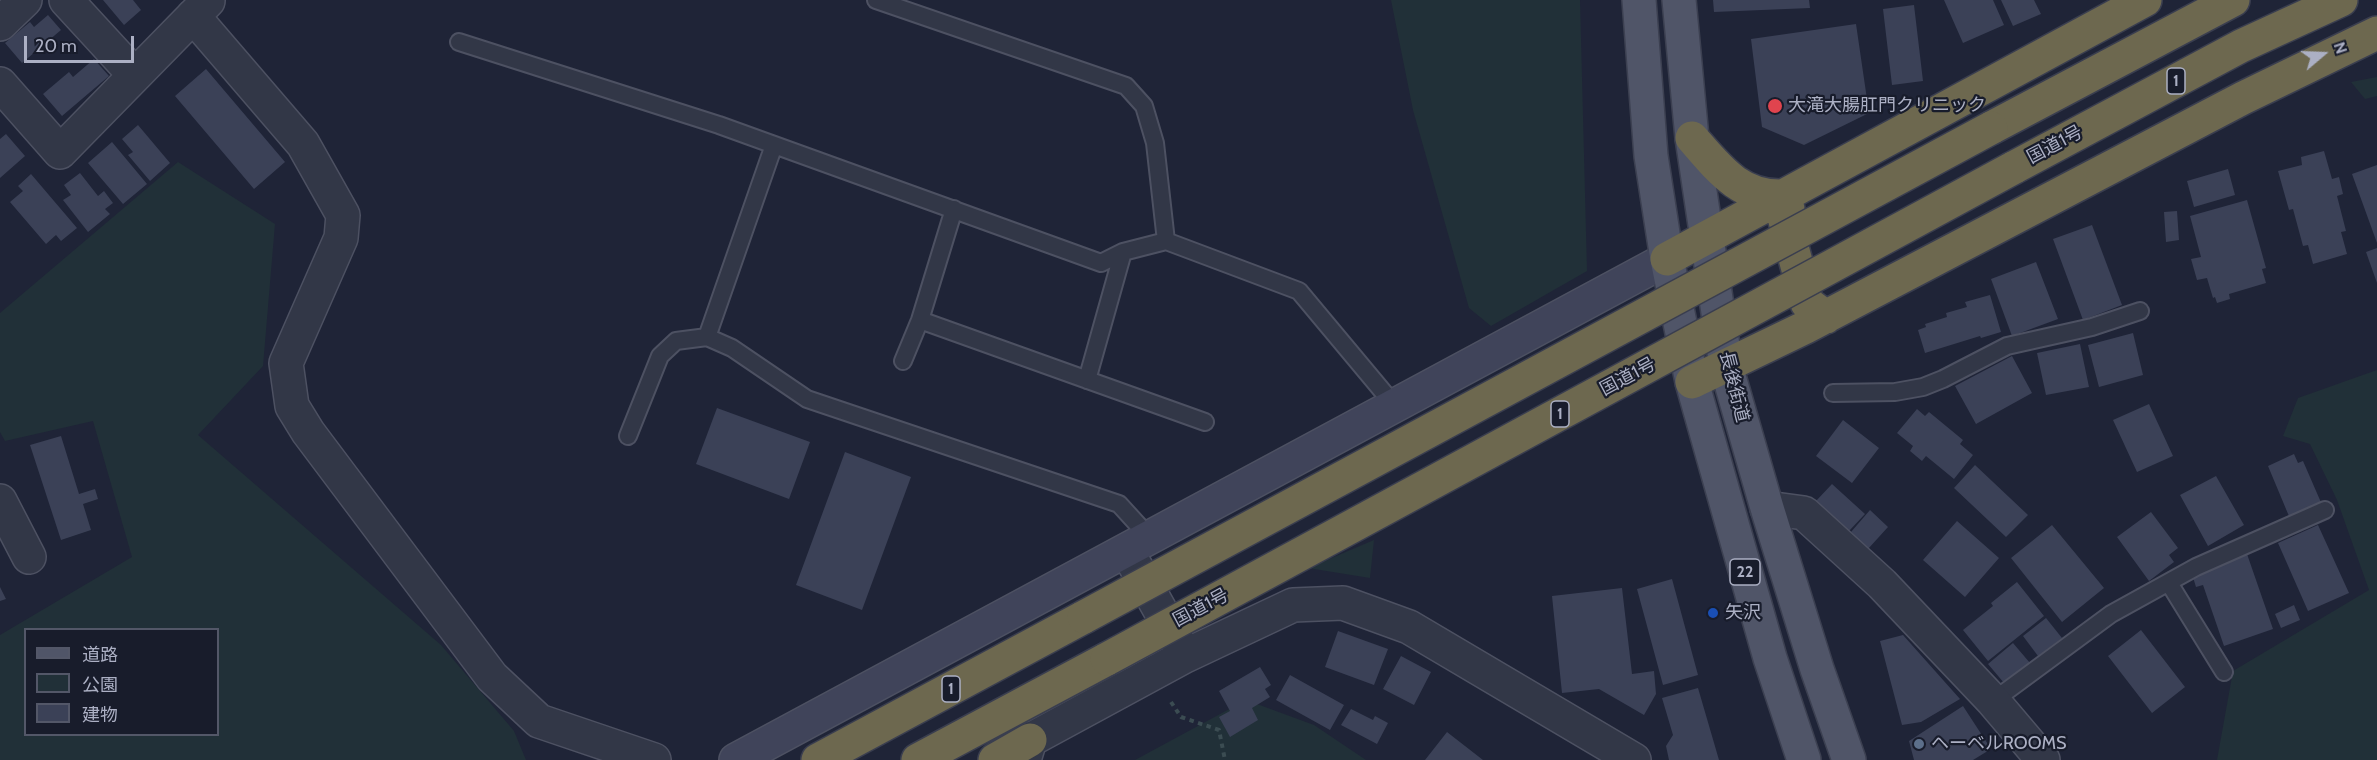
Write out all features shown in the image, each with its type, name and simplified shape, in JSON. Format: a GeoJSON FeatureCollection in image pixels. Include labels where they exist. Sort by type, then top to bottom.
{"type":"FeatureCollection","features":[{"type":"Feature","properties":{"kind":"highway"},"geometry":{"type":"LineString","coordinates":[[1666,259],[2145,0]]}},
{"type":"Feature","properties":{"kind":"highway","name":"1"},"geometry":{"type":"LineString","coordinates":[[818,760],[2233,0]]}},
{"type":"Feature","properties":{"kind":"highway","name":"国道1号"},"geometry":{"type":"LineString","coordinates":[[918,760],[2241,46],[2341,0]]}},
{"type":"Feature","properties":{"kind":"highway"},"geometry":{"type":"LineString","coordinates":[[1692,382],[1826,316],[2243,98],[2377,33]]}},
{"type":"Feature","properties":{"kind":"highway"},"geometry":{"type":"LineString","coordinates":[[1692,138],[1721,170],[1750,192],[1768,197],[1791,193]]}},
{"type":"Feature","properties":{"kind":"highway"},"geometry":{"type":"LineString","coordinates":[[1791,193],[1784,218],[1807,303],[1826,316]]}},
{"type":"Feature","properties":{"kind":"highway"},"geometry":{"type":"LineString","coordinates":[[995,760],[1027,750]]}},
{"type":"Feature","properties":{"kind":"main road","name":"22"},"geometry":{"type":"LineString","coordinates":[[1639,0],[1651,156],[1666,259],[1692,382],[1770,658],[1804,760]]}},
{"type":"Feature","properties":{"kind":"main road","name":"長後街道"},"geometry":{"type":"LineString","coordinates":[[1679,0],[1692,138],[1726,366],[1817,669],[1849,760]]}},
{"type":"Feature","properties":{"kind":"street"},"geometry":{"type":"LineString","coordinates":[[0,24],[25,0]]}},
{"type":"Feature","properties":{"kind":"street"},"geometry":{"type":"LineString","coordinates":[[66,0],[134,74]]}},
{"type":"Feature","properties":{"kind":"street"},"geometry":{"type":"LineString","coordinates":[[0,84],[60,152],[201,8],[303,144],[343,215],[341,238],[286,363],[292,406],[308,432],[427,593],[492,676],[539,720],[654,760]]}},
{"type":"Feature","properties":{"kind":"street"},"geometry":{"type":"LineString","coordinates":[[736,760],[1666,259]]}},
{"type":"Feature","properties":{"kind":"street"},"geometry":{"type":"LineString","coordinates":[[0,501],[29,556]]}},
{"type":"Feature","properties":{"kind":"street"},"geometry":{"type":"LineString","coordinates":[[1767,508],[1804,513],[1882,584],[1993,701],[2043,760]]}},
{"type":"Feature","properties":{"kind":"street"},"geometry":{"type":"LineString","coordinates":[[1138,545],[1185,656]]}},
{"type":"Feature","properties":{"kind":"street"},"geometry":{"type":"LineString","coordinates":[[1027,750],[1185,656],[1293,605],[1343,603],[1409,627],[1634,760]]}},
{"type":"Feature","properties":{"kind":"lane"},"geometry":{"type":"LineString","coordinates":[[876,0],[1126,86],[1144,106],[1155,143],[1166,241]]}},
{"type":"Feature","properties":{"kind":"lane"},"geometry":{"type":"LineString","coordinates":[[459,42],[719,125],[1101,263],[1123,252],[1166,241],[1299,291],[1395,406]]}},
{"type":"Feature","properties":{"kind":"lane"},"geometry":{"type":"LineString","coordinates":[[707,337],[774,145]]}},
{"type":"Feature","properties":{"kind":"lane"},"geometry":{"type":"LineString","coordinates":[[903,361],[920,320],[954,209]]}},
{"type":"Feature","properties":{"kind":"lane"},"geometry":{"type":"LineString","coordinates":[[1087,380],[1123,252]]}},
{"type":"Feature","properties":{"kind":"lane"},"geometry":{"type":"LineString","coordinates":[[1833,393],[1895,392],[1923,387],[2007,346],[2092,327],[2140,310]]}},
{"type":"Feature","properties":{"kind":"lane"},"geometry":{"type":"LineString","coordinates":[[920,320],[1205,422]]}},
{"type":"Feature","properties":{"kind":"lane"},"geometry":{"type":"LineString","coordinates":[[628,436],[660,356],[676,341],[707,337],[732,348],[807,399],[1119,504],[1138,545]]}},
{"type":"Feature","properties":{"kind":"lane"},"geometry":{"type":"LineString","coordinates":[[1993,701],[2111,614],[2196,567],[2325,510]]}},
{"type":"Feature","properties":{"kind":"lane"},"geometry":{"type":"LineString","coordinates":[[2169,583],[2224,672]]}},
{"type":"Feature","properties":{"kind":"path"},"geometry":{"type":"LineString","coordinates":[[1181,717],[1220,730],[1225,760]]}},
{"type":"Feature","properties":{"kind":"green space"},"geometry":{"type":"Polygon","coordinates":[[[1391,0],[1580,0],[1587,271],[1491,326],[1469,308],[1413,110],[1391,0]]]}},
{"type":"Feature","properties":{"kind":"green space"},"geometry":{"type":"Polygon","coordinates":[[[2377,77],[2377,96],[2365,99],[2351,82],[2377,77]]]}},
{"type":"Feature","properties":{"kind":"green space"},"geometry":{"type":"Polygon","coordinates":[[[178,162],[275,224],[263,366],[198,435],[441,645],[514,731],[526,760],[0,760],[0,635],[132,557],[93,421],[5,441],[0,432],[0,313],[178,162]]]}},
{"type":"Feature","properties":{"kind":"green space"},"geometry":{"type":"Polygon","coordinates":[[[2377,370],[2377,760],[2217,760],[2233,671],[2369,590],[2337,500],[2310,444],[2283,436],[2298,398],[2377,370]]]}},
{"type":"Feature","properties":{"kind":"green space"},"geometry":{"type":"Polygon","coordinates":[[[1374,540],[1370,578],[1308,568],[1374,540]]]}},
{"type":"Feature","properties":{"kind":"green space"},"geometry":{"type":"Polygon","coordinates":[[[1246,700],[1314,725],[1366,760],[1135,760],[1246,700]]]}},
{"type":"Feature","properties":{"kind":"building"},"geometry":{"type":"Polygon","coordinates":[[[103,0],[133,0],[141,10],[124,25],[103,0]]]}},
{"type":"Feature","properties":{"kind":"building"},"geometry":{"type":"Polygon","coordinates":[[[1713,0],[1809,0],[1810,8],[1714,12],[1713,0]]]}},
{"type":"Feature","properties":{"kind":"building"},"geometry":{"type":"Polygon","coordinates":[[[1944,0],[1993,0],[2004,25],[1963,43],[1944,0]]]}},
{"type":"Feature","properties":{"kind":"building"},"geometry":{"type":"Polygon","coordinates":[[[2001,0],[2034,0],[2041,14],[2013,26],[2001,0]]]}},
{"type":"Feature","properties":{"kind":"building"},"geometry":{"type":"Polygon","coordinates":[[[1914,5],[1923,81],[1892,85],[1883,9],[1914,5]]]}},
{"type":"Feature","properties":{"kind":"building"},"geometry":{"type":"Polygon","coordinates":[[[48,15],[61,30],[22,63],[5,43],[30,22],[34,27],[48,15]]]}},
{"type":"Feature","properties":{"kind":"building"},"geometry":{"type":"Polygon","coordinates":[[[1856,24],[1869,113],[1804,145],[1762,127],[1751,39],[1856,24]]]}},
{"type":"Feature","properties":{"kind":"building"},"geometry":{"type":"Polygon","coordinates":[[[94,59],[109,76],[62,116],[43,94],[69,72],[73,77],[94,59]]]}},
{"type":"Feature","properties":{"kind":"building"},"geometry":{"type":"Polygon","coordinates":[[[206,69],[285,162],[254,189],[175,96],[206,69]]]}},
{"type":"Feature","properties":{"kind":"building"},"geometry":{"type":"Polygon","coordinates":[[[138,125],[170,163],[150,181],[128,155],[133,152],[122,139],[138,125]]]}},
{"type":"Feature","properties":{"kind":"building"},"geometry":{"type":"Polygon","coordinates":[[[6,134],[25,156],[0,178],[0,139],[6,134]]]}},
{"type":"Feature","properties":{"kind":"building"},"geometry":{"type":"Polygon","coordinates":[[[112,142],[147,184],[123,204],[88,163],[112,142]]]}},
{"type":"Feature","properties":{"kind":"building"},"geometry":{"type":"Polygon","coordinates":[[[2324,151],[2332,179],[2339,177],[2343,194],[2337,196],[2346,231],[2341,232],[2347,254],[2313,264],[2308,245],[2303,246],[2293,209],[2289,210],[2278,171],[2302,165],[2301,157],[2324,151]]]}},
{"type":"Feature","properties":{"kind":"building"},"geometry":{"type":"Polygon","coordinates":[[[2377,165],[2377,243],[2352,174],[2377,165]]]}},
{"type":"Feature","properties":{"kind":"building"},"geometry":{"type":"Polygon","coordinates":[[[2228,169],[2235,195],[2194,207],[2187,181],[2228,169]]]}},
{"type":"Feature","properties":{"kind":"building"},"geometry":{"type":"Polygon","coordinates":[[[80,173],[98,196],[104,191],[113,203],[105,209],[110,214],[88,232],[63,200],[71,195],[64,185],[80,173]]]}},
{"type":"Feature","properties":{"kind":"building"},"geometry":{"type":"Polygon","coordinates":[[[31,174],[77,228],[61,241],[56,235],[46,244],[10,202],[23,191],[18,186],[31,174]]]}},
{"type":"Feature","properties":{"kind":"building"},"geometry":{"type":"Polygon","coordinates":[[[2247,200],[2266,268],[2262,269],[2266,283],[2229,294],[2230,299],[2217,303],[2215,297],[2213,298],[2207,278],[2197,280],[2191,259],[2201,257],[2190,216],[2247,200]]]}},
{"type":"Feature","properties":{"kind":"building"},"geometry":{"type":"Polygon","coordinates":[[[2177,211],[2179,240],[2166,242],[2164,212],[2177,211]]]}},
{"type":"Feature","properties":{"kind":"building"},"geometry":{"type":"Polygon","coordinates":[[[2092,225],[2122,305],[2083,320],[2053,239],[2092,225]]]}},
{"type":"Feature","properties":{"kind":"building"},"geometry":{"type":"Polygon","coordinates":[[[2377,248],[2377,283],[2366,252],[2377,248]]]}},
{"type":"Feature","properties":{"kind":"building"},"geometry":{"type":"Polygon","coordinates":[[[2036,262],[2058,319],[2012,336],[1991,279],[2036,262]]]}},
{"type":"Feature","properties":{"kind":"building"},"geometry":{"type":"Polygon","coordinates":[[[1990,295],[2001,332],[1925,353],[1918,330],[1926,327],[1925,324],[1947,317],[1946,313],[1967,307],[1965,302],[1990,295]]]}},
{"type":"Feature","properties":{"kind":"building"},"geometry":{"type":"Polygon","coordinates":[[[2133,333],[2143,375],[2099,387],[2088,345],[2133,333]]]}},
{"type":"Feature","properties":{"kind":"building"},"geometry":{"type":"Polygon","coordinates":[[[2080,344],[2089,387],[2046,395],[2037,353],[2080,344]]]}},
{"type":"Feature","properties":{"kind":"building"},"geometry":{"type":"Polygon","coordinates":[[[2012,356],[2032,393],[1976,424],[1955,386],[2012,356]]]}},
{"type":"Feature","properties":{"kind":"building"},"geometry":{"type":"Polygon","coordinates":[[[2149,404],[2173,456],[2137,472],[2113,420],[2149,404]]]}},
{"type":"Feature","properties":{"kind":"building"},"geometry":{"type":"Polygon","coordinates":[[[717,408],[810,442],[789,499],[696,464],[717,408]]]}},
{"type":"Feature","properties":{"kind":"building"},"geometry":{"type":"Polygon","coordinates":[[[1917,409],[1925,416],[1929,412],[1963,440],[1960,444],[1973,455],[1954,479],[1926,456],[1922,461],[1910,451],[1913,446],[1897,433],[1917,409]]]}},
{"type":"Feature","properties":{"kind":"building"},"geometry":{"type":"Polygon","coordinates":[[[1843,420],[1879,448],[1852,483],[1816,456],[1843,420]]]}},
{"type":"Feature","properties":{"kind":"building"},"geometry":{"type":"Polygon","coordinates":[[[61,436],[79,494],[95,489],[98,499],[83,504],[91,530],[61,540],[30,445],[61,436]]]}},
{"type":"Feature","properties":{"kind":"building"},"geometry":{"type":"Polygon","coordinates":[[[845,452],[911,477],[862,610],[796,585],[845,452]]]}},
{"type":"Feature","properties":{"kind":"building"},"geometry":{"type":"Polygon","coordinates":[[[2294,454],[2298,463],[2303,461],[2323,507],[2291,521],[2268,466],[2294,454]]]}},
{"type":"Feature","properties":{"kind":"building"},"geometry":{"type":"Polygon","coordinates":[[[1975,465],[2028,515],[2006,537],[1954,488],[1975,465]]]}},
{"type":"Feature","properties":{"kind":"building"},"geometry":{"type":"Polygon","coordinates":[[[2216,476],[2244,525],[2208,546],[2180,495],[2216,476]]]}},
{"type":"Feature","properties":{"kind":"building"},"geometry":{"type":"Polygon","coordinates":[[[1832,484],[1865,514],[1849,531],[1816,501],[1832,484]]]}},
{"type":"Feature","properties":{"kind":"building"},"geometry":{"type":"Polygon","coordinates":[[[1870,510],[1888,527],[1868,549],[1851,532],[1870,510]]]}},
{"type":"Feature","properties":{"kind":"building"},"geometry":{"type":"Polygon","coordinates":[[[2151,512],[2178,548],[2169,555],[2174,562],[2149,581],[2117,537],[2151,512]]]}},
{"type":"Feature","properties":{"kind":"building"},"geometry":{"type":"Polygon","coordinates":[[[1957,521],[1999,558],[1965,597],[1923,560],[1957,521]]]}},
{"type":"Feature","properties":{"kind":"building"},"geometry":{"type":"Polygon","coordinates":[[[2052,525],[2104,588],[2062,622],[2011,558],[2052,525]]]}},
{"type":"Feature","properties":{"kind":"building"},"geometry":{"type":"Polygon","coordinates":[[[2318,525],[2349,593],[2308,611],[2278,543],[2318,525]]]}},
{"type":"Feature","properties":{"kind":"building"},"geometry":{"type":"Polygon","coordinates":[[[2247,554],[2273,629],[2224,646],[2203,585],[2196,587],[2192,574],[2247,554]]]}},
{"type":"Feature","properties":{"kind":"building"},"geometry":{"type":"Polygon","coordinates":[[[1672,579],[1698,675],[1663,685],[1637,589],[1672,579]]]}},
{"type":"Feature","properties":{"kind":"building"},"geometry":{"type":"Polygon","coordinates":[[[2017,582],[2044,616],[1988,661],[1963,630],[1993,606],[1991,603],[2017,582]]]}},
{"type":"Feature","properties":{"kind":"building"},"geometry":{"type":"Polygon","coordinates":[[[0,587],[6,599],[0,601],[0,587]]]}},
{"type":"Feature","properties":{"kind":"building"},"geometry":{"type":"Polygon","coordinates":[[[1622,588],[1632,674],[1654,671],[1656,694],[1644,715],[1599,689],[1562,693],[1552,596],[1622,588]]]}},
{"type":"Feature","properties":{"kind":"building"},"geometry":{"type":"Polygon","coordinates":[[[2294,605],[2300,620],[2281,628],[2275,614],[2294,605]]]}},
{"type":"Feature","properties":{"kind":"building"},"geometry":{"type":"Polygon","coordinates":[[[2046,618],[2062,638],[2038,656],[2023,636],[2046,618]]]}},
{"type":"Feature","properties":{"kind":"building"},"geometry":{"type":"Polygon","coordinates":[[[2141,630],[2185,687],[2152,713],[2108,656],[2141,630]]]}},
{"type":"Feature","properties":{"kind":"building"},"geometry":{"type":"Polygon","coordinates":[[[1338,631],[1388,649],[1374,685],[1325,667],[1338,631]]]}},
{"type":"Feature","properties":{"kind":"building"},"geometry":{"type":"Polygon","coordinates":[[[1903,635],[1960,699],[1921,722],[1902,725],[1880,641],[1903,635]]]}},
{"type":"Feature","properties":{"kind":"building"},"geometry":{"type":"Polygon","coordinates":[[[2013,643],[2030,663],[2004,683],[1988,664],[2013,643]]]}},
{"type":"Feature","properties":{"kind":"building"},"geometry":{"type":"Polygon","coordinates":[[[1401,656],[1431,672],[1414,705],[1383,689],[1401,656]]]}},
{"type":"Feature","properties":{"kind":"building"},"geometry":{"type":"Polygon","coordinates":[[[1260,667],[1271,685],[1265,689],[1270,697],[1252,708],[1258,720],[1230,737],[1219,717],[1230,711],[1219,691],[1260,667]]]}},
{"type":"Feature","properties":{"kind":"building"},"geometry":{"type":"Polygon","coordinates":[[[1290,675],[1344,705],[1330,730],[1276,700],[1290,675]]]}},
{"type":"Feature","properties":{"kind":"building"},"geometry":{"type":"Polygon","coordinates":[[[1698,688],[1719,760],[1669,760],[1666,746],[1673,735],[1662,698],[1698,688]]]}},
{"type":"Feature","properties":{"kind":"building"},"geometry":{"type":"Polygon","coordinates":[[[1963,706],[1991,749],[1973,760],[1914,760],[1909,741],[1963,706]]]}},
{"type":"Feature","properties":{"kind":"building"},"geometry":{"type":"Polygon","coordinates":[[[1351,709],[1373,720],[1375,716],[1388,723],[1377,744],[1341,725],[1351,709]]]}},
{"type":"Feature","properties":{"kind":"building"},"geometry":{"type":"Polygon","coordinates":[[[1447,732],[1483,760],[1425,760],[1447,732]]]}},
{"type":"Feature","properties":{"kind":"place","name":"大滝大腸肛門クリニック"},"geometry":{"type":"Point","coordinates":[1775,106]}},
{"type":"Feature","properties":{"kind":"place","name":"矢沢"},"geometry":{"type":"Point","coordinates":[1713,613]}},
{"type":"Feature","properties":{"kind":"place","name":"ヘーベルROOMS"},"geometry":{"type":"Point","coordinates":[1919,744]}}]}
